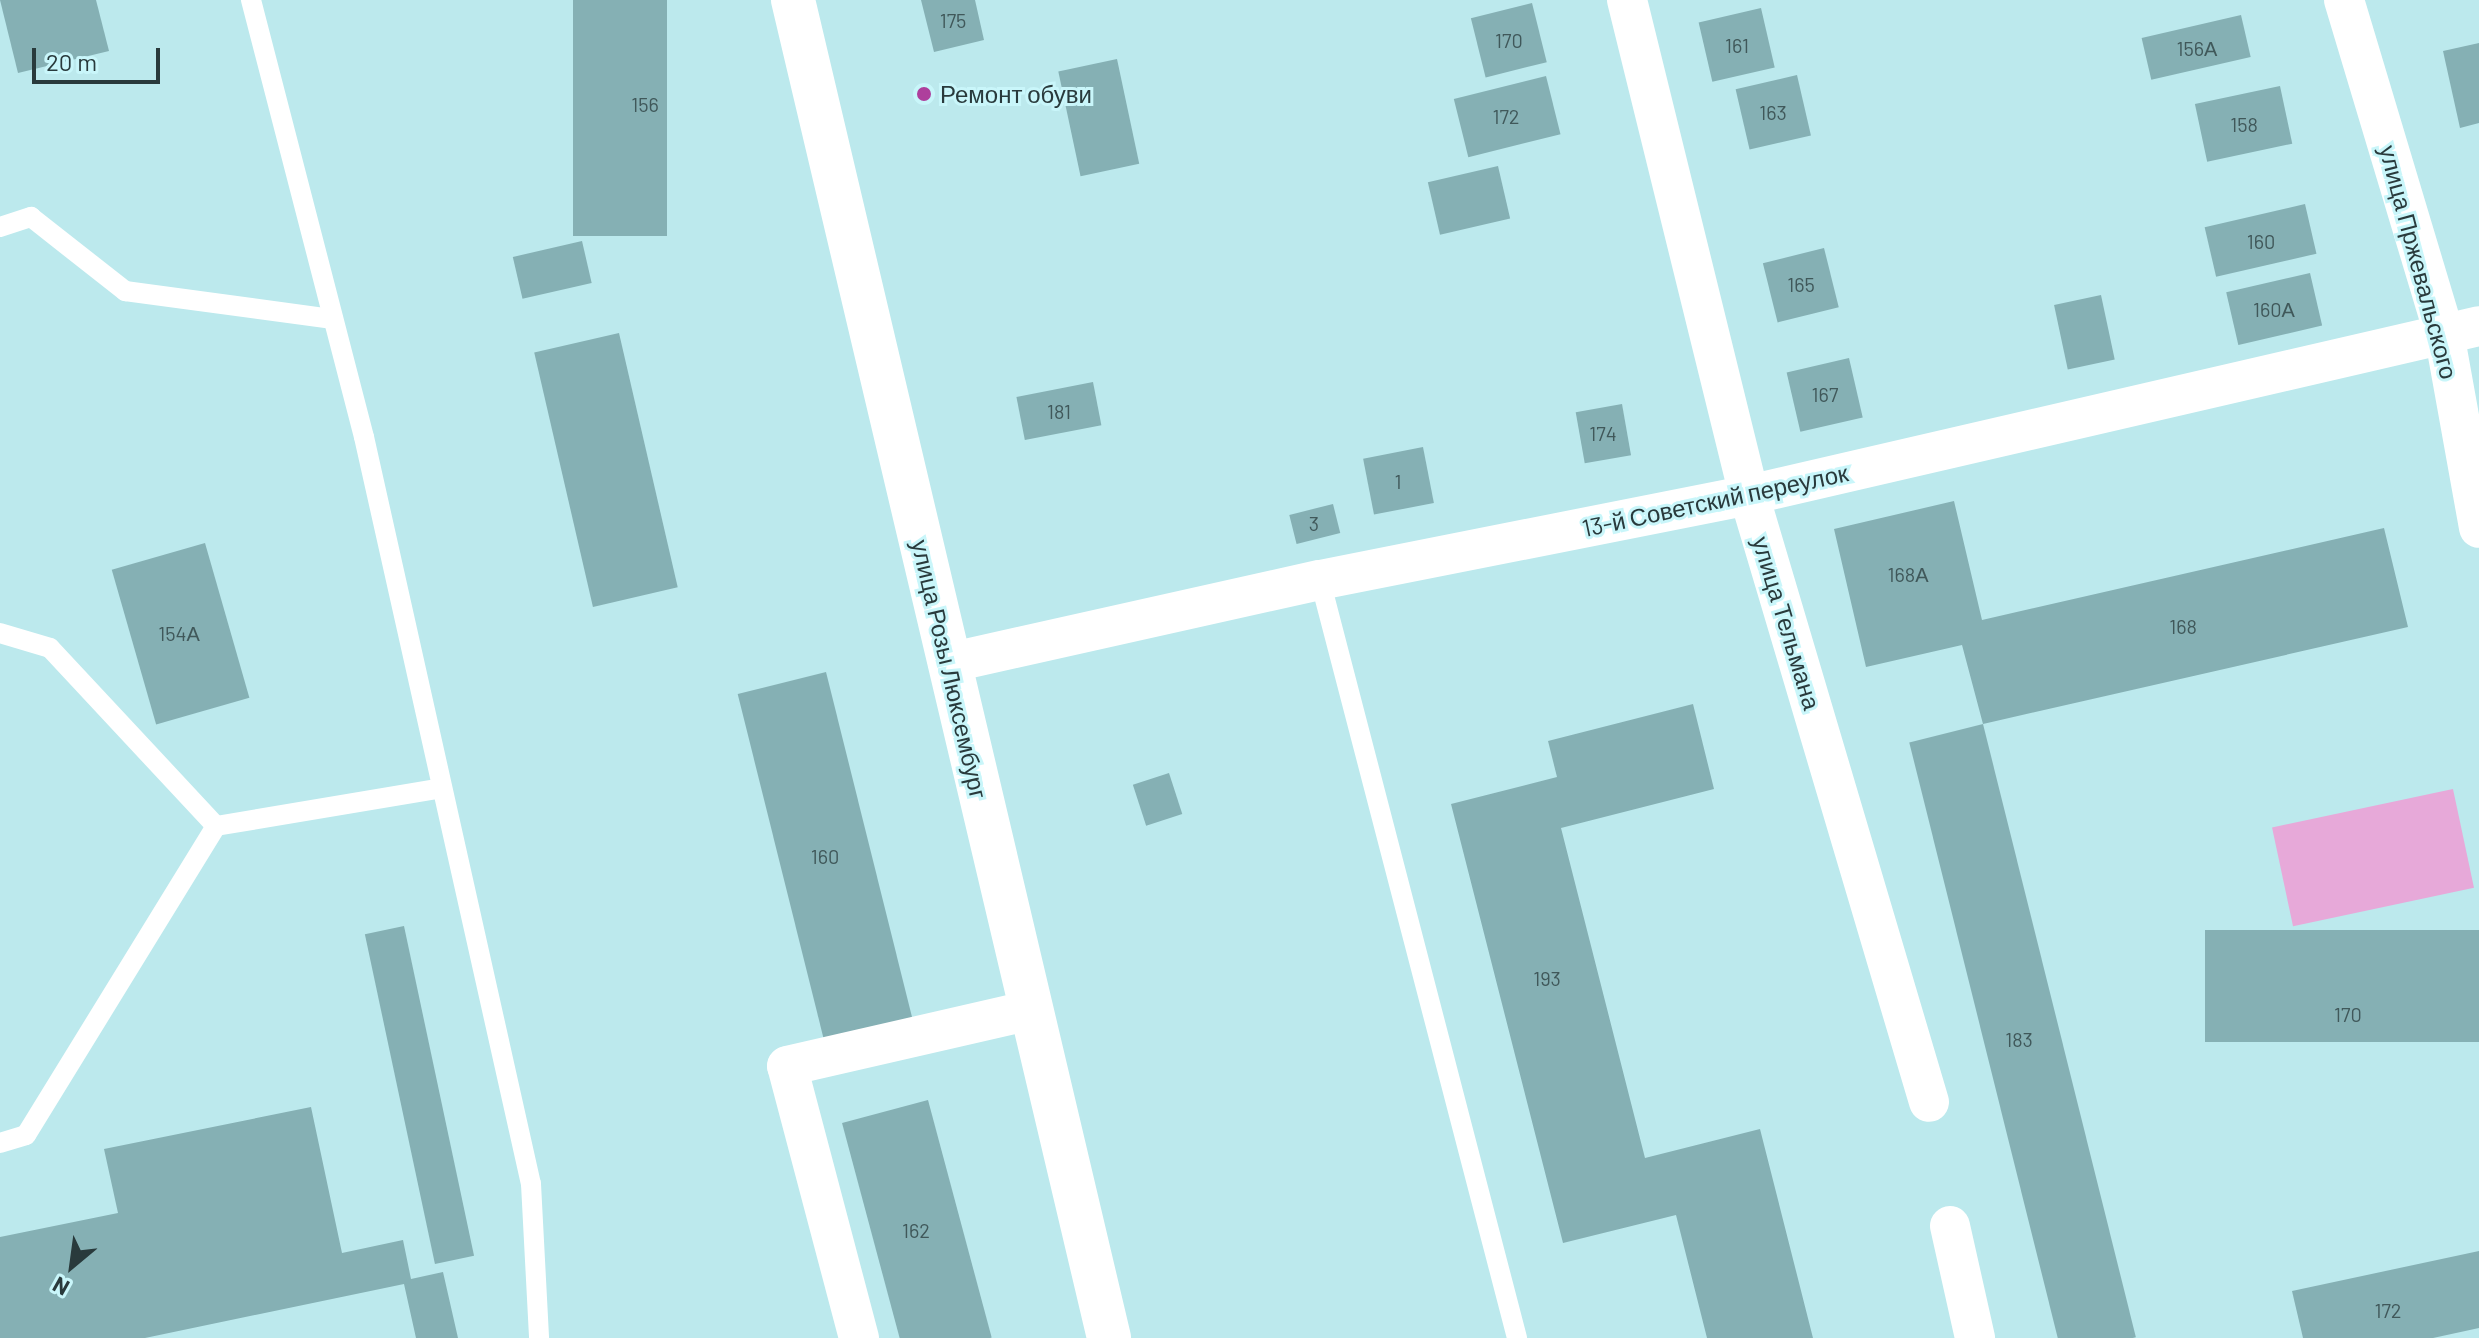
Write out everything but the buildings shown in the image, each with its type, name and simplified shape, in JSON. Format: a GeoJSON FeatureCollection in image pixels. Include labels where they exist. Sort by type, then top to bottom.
{"type":"FeatureCollection","features":[{"type":"Feature","properties":{"kind":"main road","name":"улица Розы Люксембург"},"geometry":{"type":"LineString","coordinates":[[793,0],[1109,1338]]}},
{"type":"Feature","properties":{"kind":"street","name":"улица Тельмана"},"geometry":{"type":"LineString","coordinates":[[1627,0],[1749,495],[1929,1102]]}},
{"type":"Feature","properties":{"kind":"street","name":"улица Пржевальского"},"geometry":{"type":"LineString","coordinates":[[2344,0],[2461,330],[2479,528]]}},
{"type":"Feature","properties":{"kind":"street","name":"13-й Советский переулок"},"geometry":{"type":"LineString","coordinates":[[948,663],[1320,580],[1749,495],[2461,330]]}},
{"type":"Feature","properties":{"kind":"street"},"geometry":{"type":"LineString","coordinates":[[859,1338],[787,1066],[1031,1010]]}},
{"type":"Feature","properties":{"kind":"street"},"geometry":{"type":"LineString","coordinates":[[1950,1226],[1975,1338]]}},
{"type":"Feature","properties":{"kind":"lane"},"geometry":{"type":"LineString","coordinates":[[251,0],[364,437],[531,1184],[539,1338]]}},
{"type":"Feature","properties":{"kind":"lane"},"geometry":{"type":"LineString","coordinates":[[0,227],[31,217],[125,291],[333,319]]}},
{"type":"Feature","properties":{"kind":"lane"},"geometry":{"type":"LineString","coordinates":[[1320,580],[1517,1338]]}},
{"type":"Feature","properties":{"kind":"lane"},"geometry":{"type":"LineString","coordinates":[[0,633],[50,648],[216,826]]}},
{"type":"Feature","properties":{"kind":"lane"},"geometry":{"type":"LineString","coordinates":[[0,1143],[26,1135],[216,826],[442,788]]}},
{"type":"Feature","properties":{"kind":"shaded area"},"geometry":{"type":"Polygon","coordinates":[[[2453,789],[2474,888],[2293,926],[2272,827],[2453,789]]]}},
{"type":"Feature","properties":{"kind":"place","name":"Ремонт обуви"},"geometry":{"type":"Point","coordinates":[924,94]}}]}
